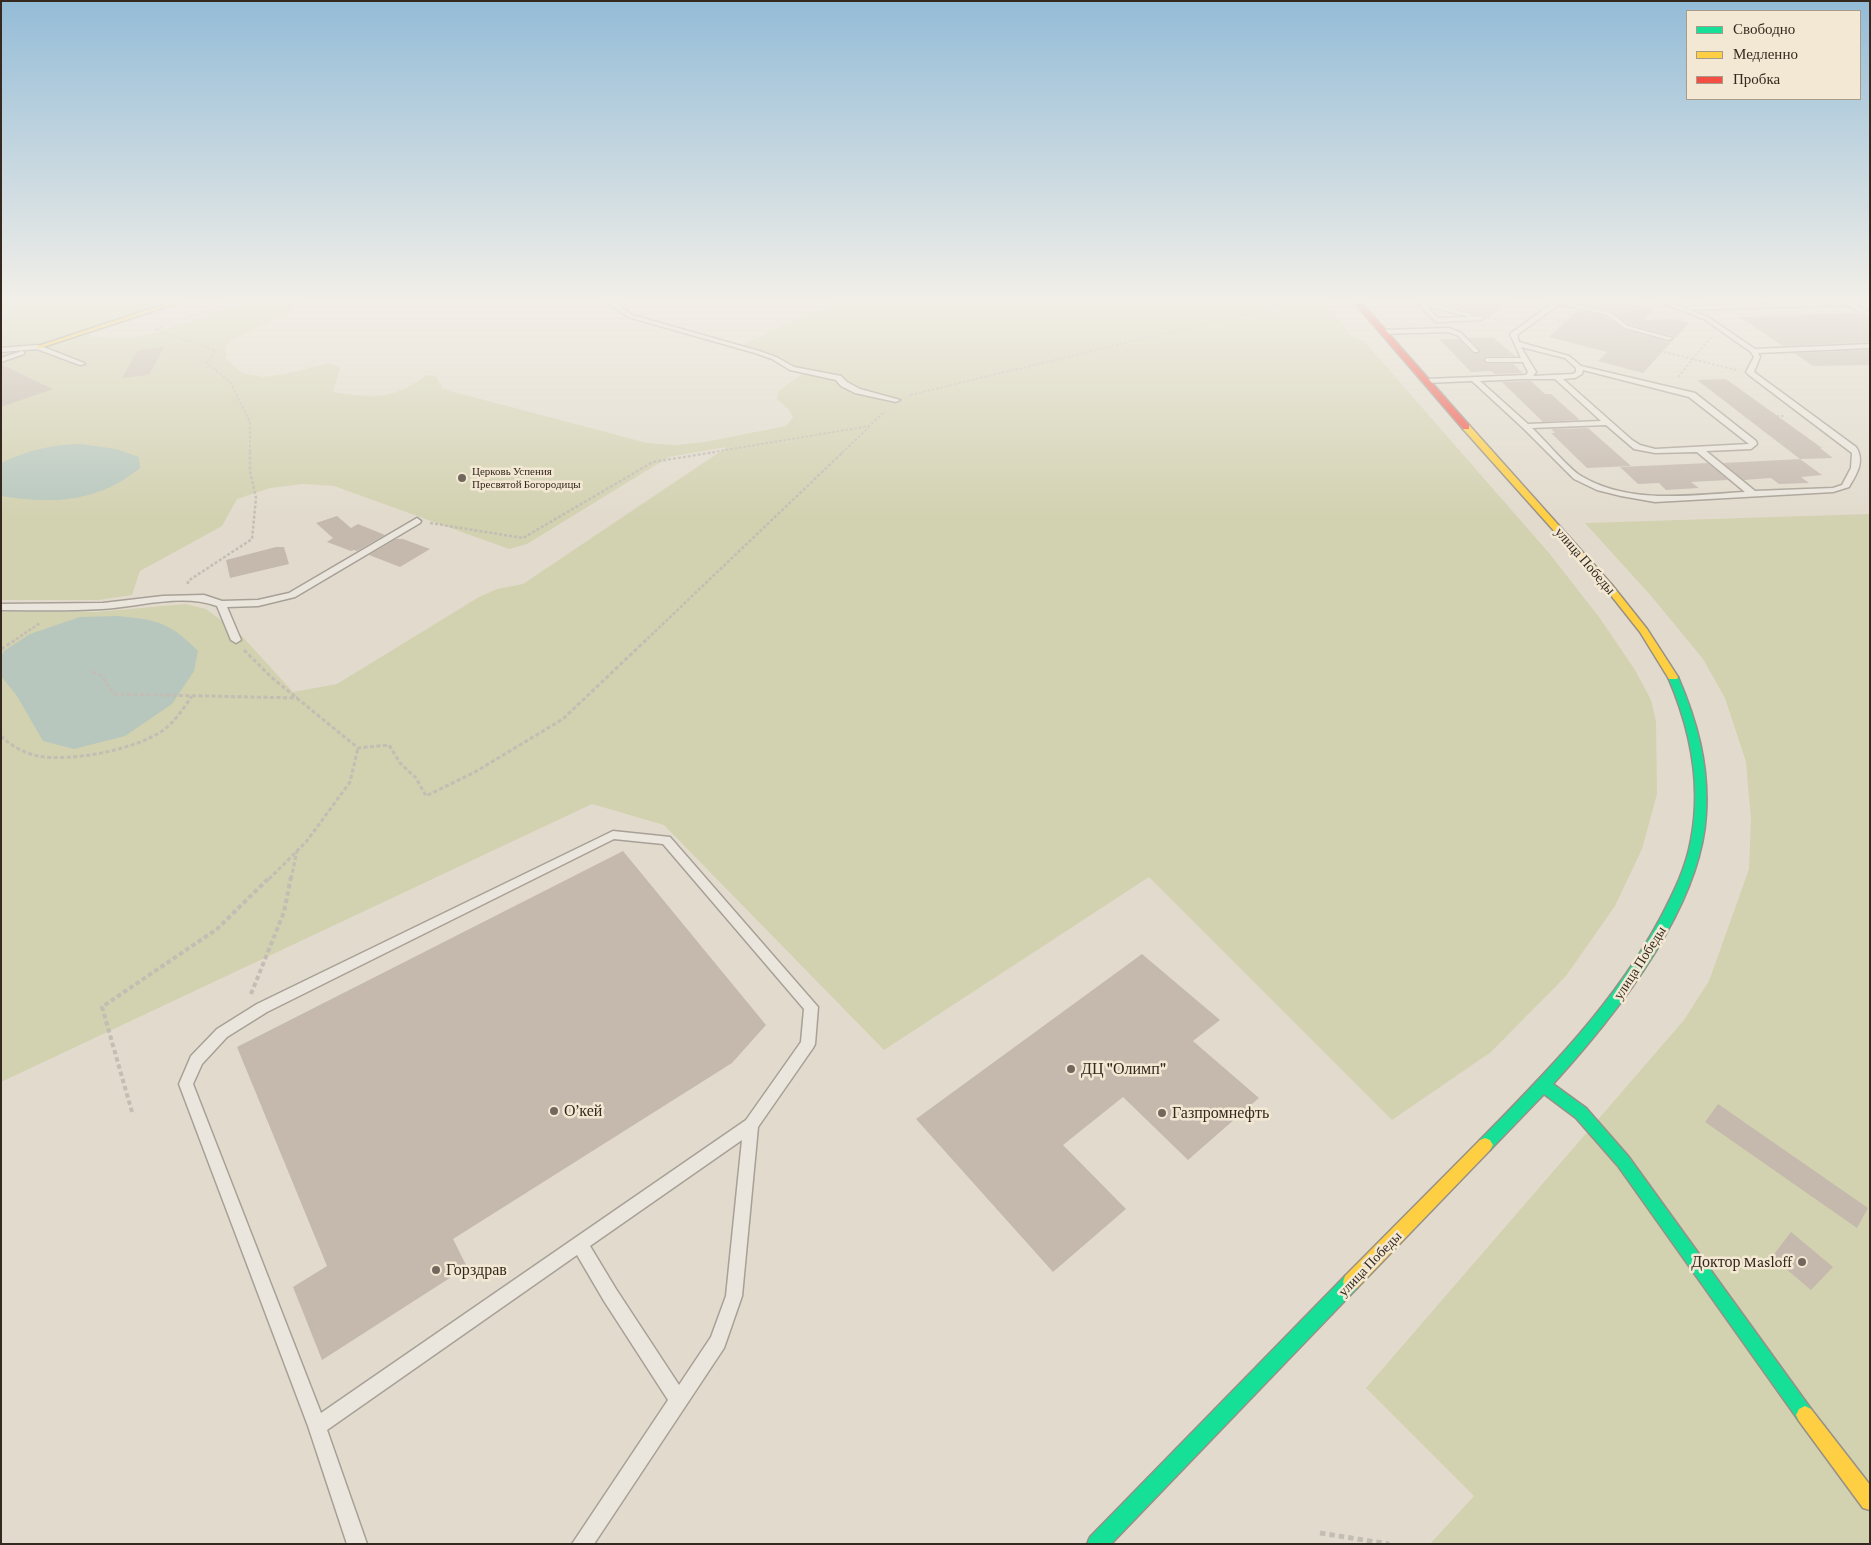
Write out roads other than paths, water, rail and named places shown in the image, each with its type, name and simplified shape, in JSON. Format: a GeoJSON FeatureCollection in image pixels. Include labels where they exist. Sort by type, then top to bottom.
{"type":"FeatureCollection","features":[{"type":"Feature","properties":{"kind":"street","name":"улица Победы"},"geometry":{"type":"LineString","coordinates":[[1096,1544],[1543,1086],[1596,1026],[1626,987],[1669,918],[1693,861],[1700,821],[1701,792],[1694,729],[1684,699],[1668,669],[1607,585],[1419,373]]}},
{"type":"Feature","properties":{"kind":"street"},"geometry":{"type":"LineString","coordinates":[[1543,1086],[1581,1113],[1623,1161],[1834,1456],[1870,1501]]}},
{"type":"Feature","properties":{"kind":"lane"},"geometry":{"type":"LineString","coordinates":[[813,373],[838,378],[844,384],[858,391],[896,400]]}},
{"type":"Feature","properties":{"kind":"lane"},"geometry":{"type":"LineString","coordinates":[[1523,378],[1528,377],[1531,373]]}},
{"type":"Feature","properties":{"kind":"lane"},"geometry":{"type":"LineString","coordinates":[[1426,381],[1557,377],[1575,376],[1580,373]]}},
{"type":"Feature","properties":{"kind":"lane"},"geometry":{"type":"LineString","coordinates":[[1557,377],[1629,442],[1647,450],[1751,447],[1753,444],[1752,441],[1698,398],[1605,373]]}},
{"type":"Feature","properties":{"kind":"lane"},"geometry":{"type":"LineString","coordinates":[[1474,379],[1526,426],[1576,477],[1621,494],[1654,499],[1833,490],[1845,487],[1858,459],[1857,453],[1751,373]]}},
{"type":"Feature","properties":{"kind":"lane"},"geometry":{"type":"LineString","coordinates":[[1526,426],[1607,422]]}},
{"type":"Feature","properties":{"kind":"lane"},"geometry":{"type":"LineString","coordinates":[[1699,449],[1753,494]]}},
{"type":"Feature","properties":{"kind":"lane"},"geometry":{"type":"LineString","coordinates":[[1,607],[103,606],[163,599],[204,598],[221,604],[258,603],[292,594],[417,521]]}},
{"type":"Feature","properties":{"kind":"lane"},"geometry":{"type":"LineString","coordinates":[[221,604],[236,640]]}},
{"type":"Feature","properties":{"kind":"lane"},"geometry":{"type":"LineString","coordinates":[[317,1426],[751,1125],[808,1044],[812,1007],[666,840],[613,835],[271,1003],[222,1033],[196,1060],[186,1084],[317,1426],[357,1544]]}},
{"type":"Feature","properties":{"kind":"lane"},"geometry":{"type":"LineString","coordinates":[[582,1544],[718,1342],[734,1296],[751,1125]]}},
{"type":"Feature","properties":{"kind":"lane"},"geometry":{"type":"LineString","coordinates":[[580,1244],[610,1295],[679,1401]]}},
{"type":"Feature","properties":{"kind":"place","name":"Церковь Успения Пресвятой Богородицы"},"geometry":{"type":"Point","coordinates":[462,478]}},
{"type":"Feature","properties":{"kind":"place","name":"ДЦ \"Олимп\""},"geometry":{"type":"Point","coordinates":[1071,1069]}},
{"type":"Feature","properties":{"kind":"place","name":"О’кей"},"geometry":{"type":"Point","coordinates":[554,1111]}},
{"type":"Feature","properties":{"kind":"place","name":"Газпромнефть"},"geometry":{"type":"Point","coordinates":[1162,1113]}},
{"type":"Feature","properties":{"kind":"place","name":"Доктор Masloff"},"geometry":{"type":"Point","coordinates":[1802,1262]}},
{"type":"Feature","properties":{"kind":"place","name":"Горздрав"},"geometry":{"type":"Point","coordinates":[436,1270]}}]}
